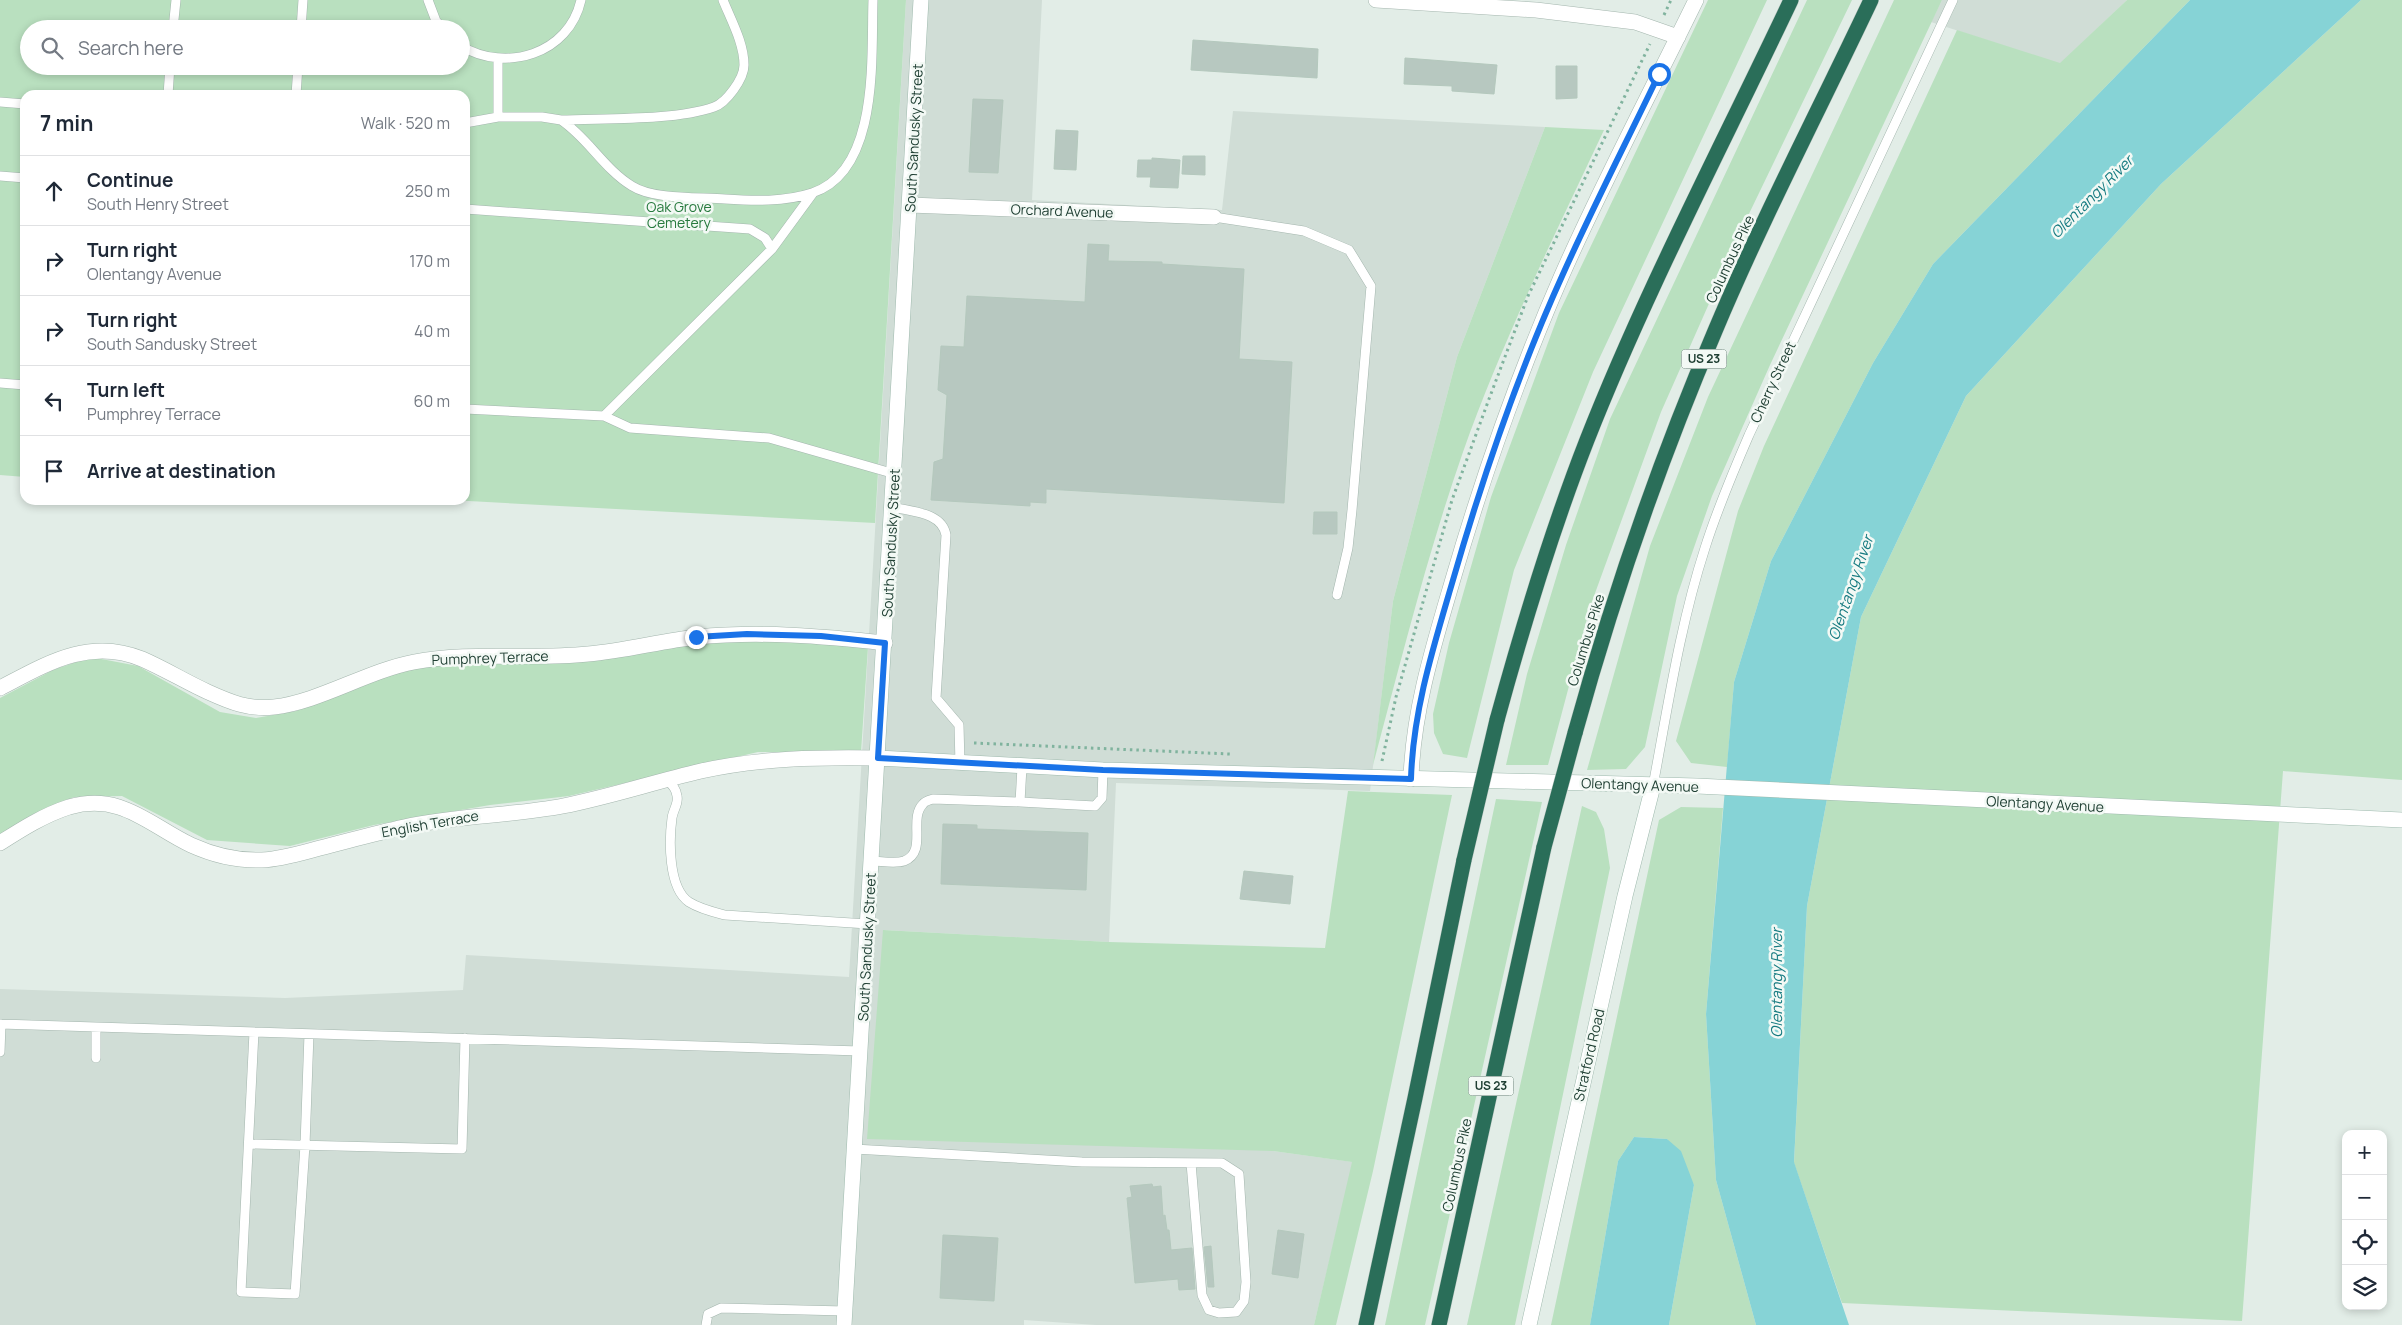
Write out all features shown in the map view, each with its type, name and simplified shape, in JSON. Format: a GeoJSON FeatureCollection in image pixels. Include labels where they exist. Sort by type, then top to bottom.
{"type":"FeatureCollection","features":[{"type":"Feature","properties":{"kind":"highway"},"geometry":{"type":"LineString","coordinates":[[1366,1325],[1464,860],[1497,720],[1526,617],[1587,441],[1644,309],[1791,0]]}},
{"type":"Feature","properties":{"kind":"highway","name":"Columbus Pike"},"geometry":{"type":"LineString","coordinates":[[1438,1325],[1544,847],[1602,639],[1641,520],[1714,332],[1871,0]]}},
{"type":"Feature","properties":{"kind":"street","name":"South Sandusky Street"},"geometry":{"type":"LineString","coordinates":[[845,1318],[921,0]]}},
{"type":"Feature","properties":{"kind":"street"},"geometry":{"type":"LineString","coordinates":[[1376,0],[1536,10],[1635,22],[1678,37]]}},
{"type":"Feature","properties":{"kind":"street"},"geometry":{"type":"LineString","coordinates":[[1411,779],[1412,745],[1418,705],[1468,530],[1498,439],[1562,275],[1696,0]]}},
{"type":"Feature","properties":{"kind":"street","name":"Orchard Avenue"},"geometry":{"type":"LineString","coordinates":[[910,206],[1214,217]]}},
{"type":"Feature","properties":{"kind":"street","name":"Pumphrey Terrace"},"geometry":{"type":"LineString","coordinates":[[0,688],[52,661],[81,653],[119,651],[143,660],[232,704],[249,708],[274,708],[297,702],[404,665],[444,658],[588,654],[696,637],[747,634],[821,636],[885,643]]}},
{"type":"Feature","properties":{"kind":"street","name":"English Terrace"},"geometry":{"type":"LineString","coordinates":[[0,843],[45,816],[71,806],[97,804],[132,810],[190,844],[218,855],[262,860],[287,856],[415,825],[460,817],[560,806],[702,771],[755,762],[822,758],[878,758]]}},
{"type":"Feature","properties":{"kind":"street","name":"Olentangy Avenue"},"geometry":{"type":"LineString","coordinates":[[878,758],[960,764],[1103,770],[1697,786],[2402,820]]}},
{"type":"Feature","properties":{"kind":"street","name":"Stratford Road"},"geometry":{"type":"LineString","coordinates":[[1529,1325],[1625,896],[1653,786]]}},
{"type":"Feature","properties":{"kind":"lane"},"geometry":{"type":"LineString","coordinates":[[174,20],[176,0]]}},
{"type":"Feature","properties":{"kind":"lane"},"geometry":{"type":"LineString","coordinates":[[302,20],[304,0]]}},
{"type":"Feature","properties":{"kind":"lane"},"geometry":{"type":"LineString","coordinates":[[428,0],[436,20]]}},
{"type":"Feature","properties":{"kind":"lane"},"geometry":{"type":"LineString","coordinates":[[470,51],[498,59],[523,57],[547,48],[566,31],[579,9],[581,0]]}},
{"type":"Feature","properties":{"kind":"lane"},"geometry":{"type":"LineString","coordinates":[[470,122],[498,117],[542,117],[561,120],[674,115],[716,107],[735,89],[744,67],[740,43],[723,0]]}},
{"type":"Feature","properties":{"kind":"lane"},"geometry":{"type":"LineString","coordinates":[[561,120],[575,129],[622,178],[634,187],[655,194],[744,200],[783,199],[813,193],[832,182],[859,147],[870,94],[873,0]]}},
{"type":"Feature","properties":{"kind":"lane","name":"Cherry Street"},"geometry":{"type":"LineString","coordinates":[[1653,786],[1683,626],[1704,548],[1748,434],[1953,0]]}},
{"type":"Feature","properties":{"kind":"lane"},"geometry":{"type":"LineString","coordinates":[[498,59],[498,117]]}},
{"type":"Feature","properties":{"kind":"lane"},"geometry":{"type":"LineString","coordinates":[[168,90],[169,75]]}},
{"type":"Feature","properties":{"kind":"lane"},"geometry":{"type":"LineString","coordinates":[[296,90],[297,75]]}},
{"type":"Feature","properties":{"kind":"lane"},"geometry":{"type":"LineString","coordinates":[[0,102],[20,104]]}},
{"type":"Feature","properties":{"kind":"lane"},"geometry":{"type":"LineString","coordinates":[[0,176],[20,178]]}},
{"type":"Feature","properties":{"kind":"lane"},"geometry":{"type":"LineString","coordinates":[[604,416],[772,249],[813,193]]}},
{"type":"Feature","properties":{"kind":"lane"},"geometry":{"type":"LineString","coordinates":[[470,209],[750,229],[765,238],[772,249]]}},
{"type":"Feature","properties":{"kind":"lane"},"geometry":{"type":"LineString","coordinates":[[1214,217],[1304,231],[1349,250],[1371,286],[1351,520],[1348,548],[1338,595]]}},
{"type":"Feature","properties":{"kind":"lane"},"geometry":{"type":"LineString","coordinates":[[0,383],[20,385]]}},
{"type":"Feature","properties":{"kind":"lane"},"geometry":{"type":"LineString","coordinates":[[470,409],[604,416],[630,428],[770,438],[895,474]]}},
{"type":"Feature","properties":{"kind":"lane"},"geometry":{"type":"LineString","coordinates":[[893,507],[937,518],[944,526],[946,535],[936,698],[959,725],[960,764]]}},
{"type":"Feature","properties":{"kind":"lane"},"geometry":{"type":"LineString","coordinates":[[1020,802],[1022,767]]}},
{"type":"Feature","properties":{"kind":"lane"},"geometry":{"type":"LineString","coordinates":[[872,861],[903,862],[912,856],[917,845],[918,812],[923,803],[933,799],[1095,806],[1102,798],[1103,770]]}},
{"type":"Feature","properties":{"kind":"lane"},"geometry":{"type":"LineString","coordinates":[[666,780],[675,788],[678,798],[672,815],[672,861],[678,887],[688,901],[725,915],[868,924]]}},
{"type":"Feature","properties":{"kind":"lane"},"geometry":{"type":"LineString","coordinates":[[0,1052],[1,1024],[860,1051]]}},
{"type":"Feature","properties":{"kind":"lane"},"geometry":{"type":"LineString","coordinates":[[96,1027],[96,1058]]}},
{"type":"Feature","properties":{"kind":"lane"},"geometry":{"type":"LineString","coordinates":[[254,1032],[241,1292],[295,1294],[305,1145],[309,1034]]}},
{"type":"Feature","properties":{"kind":"lane"},"geometry":{"type":"LineString","coordinates":[[249,1144],[462,1149],[465,1038]]}},
{"type":"Feature","properties":{"kind":"lane"},"geometry":{"type":"LineString","coordinates":[[854,1149],[1082,1162],[1222,1163],[1240,1174],[1246,1282],[1244,1301],[1236,1312],[1219,1313],[1210,1310],[1202,1295],[1191,1163]]}},
{"type":"Feature","properties":{"kind":"lane"},"geometry":{"type":"LineString","coordinates":[[706,1325],[708,1314],[721,1308],[845,1318]]}},
{"type":"Feature","properties":{"kind":"path"},"geometry":{"type":"LineString","coordinates":[[960,742],[1236,754]]}},
{"type":"Feature","properties":{"kind":"path"},"geometry":{"type":"LineString","coordinates":[[1373,760],[1383,760]]}},
{"type":"Feature","properties":{"kind":"shaded area"},"geometry":{"type":"Polygon","coordinates":[[[906,0],[1042,0],[1032,200],[1222,210],[1233,111],[1545,127],[1457,357],[1393,601],[1370,791],[1116,783],[1109,942],[884,930],[1273,1151],[1353,1162],[1314,1325],[1096,1325],[1024,1320],[1024,1325],[0,1325],[0,989],[285,998],[463,990],[466,955],[849,977],[906,0]]]}},
{"type":"Feature","properties":{"kind":"shaded area"},"geometry":{"type":"Polygon","coordinates":[[[1942,0],[2127,0],[2060,64],[1931,22],[1942,0]]]}},
{"type":"Feature","properties":{"kind":"green space","name":"Oak Grove Cemetery"},"geometry":{"type":"Polygon","coordinates":[[[0,0],[906,0],[875,523],[470,501],[470,90],[20,90],[20,477],[0,475],[0,0]]]}},
{"type":"Feature","properties":{"kind":"green space"},"geometry":{"type":"Polygon","coordinates":[[[1708,0],[1767,0],[1593,372],[1514,570],[1467,758],[1443,754],[1434,733],[1433,714],[1449,643],[1491,497],[1559,313],[1708,0]]]}},
{"type":"Feature","properties":{"kind":"green space"},"geometry":{"type":"Polygon","coordinates":[[[1807,0],[1852,0],[1746,220],[1661,412],[1590,607],[1548,765],[1506,765],[1527,674],[1566,545],[1610,419],[1807,0]]]}},
{"type":"Feature","properties":{"kind":"green space"},"geometry":{"type":"Polygon","coordinates":[[[1894,0],[1942,0],[1770,365],[1712,496],[1677,596],[1645,747],[1626,769],[1587,770],[1650,546],[1708,397],[1894,0]]]}},
{"type":"Feature","properties":{"kind":"green space"},"geometry":{"type":"Polygon","coordinates":[[[2127,0],[2190,0],[1933,264],[1873,363],[1771,561],[1734,682],[1727,767],[1691,763],[1676,741],[1738,511],[1764,446],[1957,30],[2060,63],[2127,0]]]}},
{"type":"Feature","properties":{"kind":"green space"},"geometry":{"type":"Polygon","coordinates":[[[2361,0],[2402,0],[2402,780],[2283,771],[2242,1321],[1842,1303],[1794,1163],[1807,906],[1861,617],[1966,396],[2161,184],[2361,0]]]}},
{"type":"Feature","properties":{"kind":"green space"},"geometry":{"type":"Polygon","coordinates":[[[1545,127],[1604,130],[1494,370],[1463,452],[1426,569],[1373,765],[1393,601],[1457,357],[1545,127]]]}},
{"type":"Feature","properties":{"kind":"green space"},"geometry":{"type":"Polygon","coordinates":[[[823,640],[868,647],[861,752],[758,752],[569,796],[490,805],[374,825],[290,846],[207,840],[122,796],[74,797],[28,817],[0,835],[0,698],[53,670],[91,657],[138,666],[220,712],[256,718],[296,711],[394,671],[445,664],[709,641],[823,640]]]}},
{"type":"Feature","properties":{"kind":"green space"},"geometry":{"type":"Polygon","coordinates":[[[1348,791],[1452,795],[1373,1171],[1336,1325],[1314,1325],[1352,1162],[1273,1151],[867,1139],[883,930],[1109,942],[1325,948],[1348,791]]]}},
{"type":"Feature","properties":{"kind":"green space"},"geometry":{"type":"Polygon","coordinates":[[[1496,799],[1542,802],[1425,1325],[1385,1325],[1496,799]]]}},
{"type":"Feature","properties":{"kind":"green space"},"geometry":{"type":"Polygon","coordinates":[[[1582,806],[1596,812],[1604,829],[1610,868],[1515,1325],[1467,1325],[1582,806]]]}},
{"type":"Feature","properties":{"kind":"green space"},"geometry":{"type":"Polygon","coordinates":[[[1681,807],[1723,808],[1706,1014],[1716,1180],[1756,1325],[1669,1325],[1694,1185],[1667,1139],[1634,1137],[1618,1161],[1590,1325],[1551,1325],[1659,820],[1681,807]]]}},
{"type":"Feature","properties":{"kind":"water","name":"Olentangy River"},"geometry":{"type":"Polygon","coordinates":[[[2190,0],[2361,0],[2161,184],[1966,396],[1861,617],[1807,906],[1794,1162],[1849,1325],[1756,1325],[1716,1180],[1706,1014],[1734,682],[1771,561],[1873,363],[1933,264],[2190,0]]]}},
{"type":"Feature","properties":{"kind":"water"},"geometry":{"type":"Polygon","coordinates":[[[1634,1137],[1667,1139],[1681,1151],[1694,1185],[1669,1325],[1590,1325],[1618,1161],[1634,1137]]]}},
{"type":"Feature","properties":{"kind":"building"},"geometry":{"type":"Polygon","coordinates":[[[1193,40],[1318,49],[1317,78],[1191,70],[1193,40]]]}},
{"type":"Feature","properties":{"kind":"building"},"geometry":{"type":"Polygon","coordinates":[[[1405,58],[1497,65],[1494,94],[1452,91],[1452,86],[1404,84],[1405,58]]]}},
{"type":"Feature","properties":{"kind":"building"},"geometry":{"type":"Polygon","coordinates":[[[1556,66],[1577,66],[1577,98],[1556,99],[1556,66]]]}},
{"type":"Feature","properties":{"kind":"building"},"geometry":{"type":"Polygon","coordinates":[[[973,99],[1003,100],[998,173],[969,172],[973,99]]]}},
{"type":"Feature","properties":{"kind":"building"},"geometry":{"type":"Polygon","coordinates":[[[1056,130],[1078,131],[1076,170],[1054,169],[1056,130]]]}},
{"type":"Feature","properties":{"kind":"building"},"geometry":{"type":"Polygon","coordinates":[[[1183,156],[1205,156],[1205,175],[1182,174],[1183,156]]]}},
{"type":"Feature","properties":{"kind":"building"},"geometry":{"type":"Polygon","coordinates":[[[1152,158],[1180,160],[1178,188],[1150,187],[1151,177],[1137,177],[1138,160],[1152,160],[1152,158]]]}},
{"type":"Feature","properties":{"kind":"building"},"geometry":{"type":"Polygon","coordinates":[[[1088,244],[1109,245],[1108,261],[1162,262],[1162,264],[1244,269],[1239,359],[1292,362],[1284,503],[1046,489],[1046,503],[1030,502],[1030,506],[931,500],[934,462],[943,459],[947,395],[938,390],[941,346],[964,347],[967,296],[1085,302],[1088,244]]]}},
{"type":"Feature","properties":{"kind":"building"},"geometry":{"type":"Polygon","coordinates":[[[1314,512],[1337,512],[1337,534],[1313,534],[1314,512]]]}},
{"type":"Feature","properties":{"kind":"building"},"geometry":{"type":"Polygon","coordinates":[[[943,824],[977,825],[977,829],[1088,833],[1086,890],[941,884],[943,824]]]}},
{"type":"Feature","properties":{"kind":"building"},"geometry":{"type":"Polygon","coordinates":[[[1244,871],[1293,876],[1290,904],[1240,899],[1244,871]]]}},
{"type":"Feature","properties":{"kind":"building"},"geometry":{"type":"Polygon","coordinates":[[[1152,1184],[1153,1187],[1161,1186],[1163,1216],[1165,1215],[1167,1230],[1169,1230],[1171,1250],[1192,1248],[1195,1289],[1179,1290],[1178,1279],[1135,1283],[1127,1198],[1132,1197],[1130,1186],[1152,1184]]]}},
{"type":"Feature","properties":{"kind":"building"},"geometry":{"type":"Polygon","coordinates":[[[1278,1230],[1304,1234],[1298,1278],[1272,1274],[1278,1230]]]}},
{"type":"Feature","properties":{"kind":"building"},"geometry":{"type":"Polygon","coordinates":[[[943,1235],[998,1238],[994,1301],[940,1298],[943,1235]]]}},
{"type":"Feature","properties":{"kind":"building"},"geometry":{"type":"Polygon","coordinates":[[[1211,1246],[1214,1287],[1208,1287],[1204,1247],[1211,1246]]]}},
{"type":"Feature","properties":{"kind":"route"},"geometry":{"type":"LineString","coordinates":[[696,637],[747,634],[821,636],[885,643],[878,758],[960,764],[1103,770],[1411,779],[1412,745],[1418,705],[1468,530],[1498,439],[1562,275],[1659,74]]}}]}
